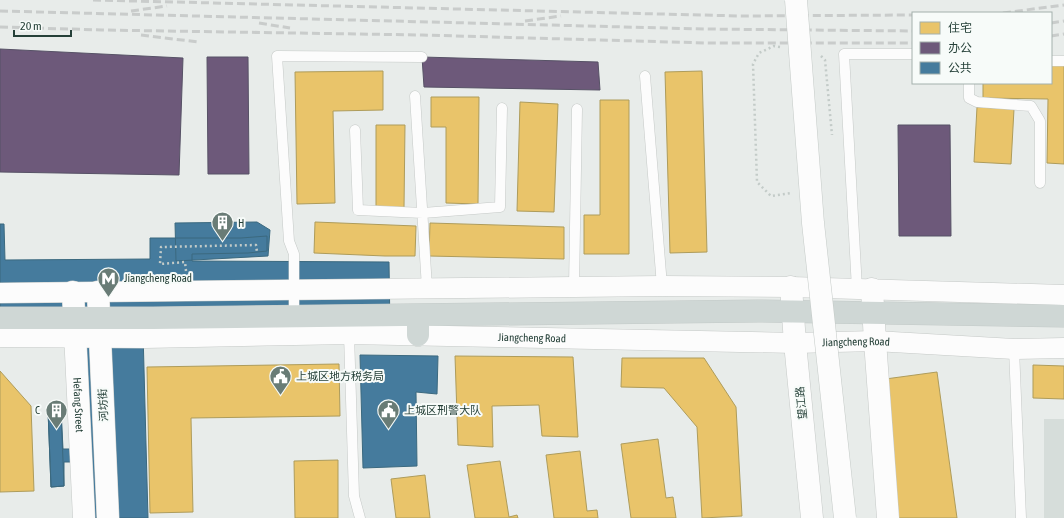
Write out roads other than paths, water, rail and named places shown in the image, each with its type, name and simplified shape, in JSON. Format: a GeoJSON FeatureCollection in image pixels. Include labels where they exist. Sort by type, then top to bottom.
{"type":"FeatureCollection","features":[{"type":"Feature","properties":{"kind":"main road","name":"Jiangcheng Road"},"geometry":{"type":"LineString","coordinates":[[0,318],[75,328],[100,328],[153,318],[294,317],[418,325],[758,311],[1064,316]]}},
{"type":"Feature","properties":{"kind":"street"},"geometry":{"type":"LineString","coordinates":[[796,0],[813,222],[844,518]]}},
{"type":"Feature","properties":{"kind":"street"},"geometry":{"type":"LineString","coordinates":[[0,293],[662,286],[791,287],[1064,295]]}},
{"type":"Feature","properties":{"kind":"street","name":"望江路"},"geometry":{"type":"LineString","coordinates":[[791,287],[812,518]]}},
{"type":"Feature","properties":{"kind":"street"},"geometry":{"type":"LineString","coordinates":[[865,289],[873,313],[888,518]]}},
{"type":"Feature","properties":{"kind":"street","name":"Hefang Street"},"geometry":{"type":"LineString","coordinates":[[73,292],[84,518]]}},
{"type":"Feature","properties":{"kind":"street","name":"河坊街"},"geometry":{"type":"LineString","coordinates":[[98,292],[108,518]]}},
{"type":"Feature","properties":{"kind":"street","name":"Jiangcheng Road"},"geometry":{"type":"LineString","coordinates":[[100,328],[153,338],[349,334],[418,325],[795,343],[875,341],[1014,349],[1064,348]]}},
{"type":"Feature","properties":{"kind":"street","name":"Jiangcheng Road"},"geometry":{"type":"LineString","coordinates":[[0,337],[75,328]]}},
{"type":"Feature","properties":{"kind":"lane"},"geometry":{"type":"LineString","coordinates":[[865,289],[844,54],[912,54]]}},
{"type":"Feature","properties":{"kind":"lane"},"geometry":{"type":"LineString","coordinates":[[1052,54],[1064,54]]}},
{"type":"Feature","properties":{"kind":"lane"},"geometry":{"type":"LineString","coordinates":[[294,317],[294,254],[289,241],[276,56],[422,57]]}},
{"type":"Feature","properties":{"kind":"lane"},"geometry":{"type":"LineString","coordinates":[[1052,61],[1064,61]]}},
{"type":"Feature","properties":{"kind":"lane"},"geometry":{"type":"LineString","coordinates":[[645,76],[662,286]]}},
{"type":"Feature","properties":{"kind":"lane"},"geometry":{"type":"LineString","coordinates":[[969,84],[969,98],[977,102],[1031,106],[1040,121],[1040,183]]}},
{"type":"Feature","properties":{"kind":"lane"},"geometry":{"type":"LineString","coordinates":[[415,96],[427,288]]}},
{"type":"Feature","properties":{"kind":"lane"},"geometry":{"type":"LineString","coordinates":[[355,130],[358,210],[423,212],[500,207],[502,108]]}},
{"type":"Feature","properties":{"kind":"lane"},"geometry":{"type":"LineString","coordinates":[[574,287],[577,109]]}},
{"type":"Feature","properties":{"kind":"lane"},"geometry":{"type":"LineString","coordinates":[[349,334],[354,496],[360,518]]}},
{"type":"Feature","properties":{"kind":"lane"},"geometry":{"type":"LineString","coordinates":[[1014,349],[1021,518]]}},
{"type":"Feature","properties":{"kind":"railway"},"geometry":{"type":"LineString","coordinates":[[93,0],[741,16],[912,15]]}},
{"type":"Feature","properties":{"kind":"railway"},"geometry":{"type":"LineString","coordinates":[[1011,12],[1064,5]]}},
{"type":"Feature","properties":{"kind":"railway"},"geometry":{"type":"LineString","coordinates":[[131,11],[167,6]]}},
{"type":"Feature","properties":{"kind":"railway"},"geometry":{"type":"LineString","coordinates":[[0,11],[704,29],[912,31]]}},
{"type":"Feature","properties":{"kind":"railway"},"geometry":{"type":"LineString","coordinates":[[525,21],[561,16]]}},
{"type":"Feature","properties":{"kind":"railway"},"geometry":{"type":"LineString","coordinates":[[1052,23],[1064,21]]}},
{"type":"Feature","properties":{"kind":"railway"},"geometry":{"type":"LineString","coordinates":[[259,23],[290,28]]}},
{"type":"Feature","properties":{"kind":"railway"},"geometry":{"type":"LineString","coordinates":[[0,27],[422,35],[708,43],[912,43]]}},
{"type":"Feature","properties":{"kind":"railway"},"geometry":{"type":"LineString","coordinates":[[1052,36],[1064,34]]}},
{"type":"Feature","properties":{"kind":"railway"},"geometry":{"type":"LineString","coordinates":[[141,35],[198,42]]}},
{"type":"Feature","properties":{"kind":"place","name":"H"},"geometry":{"type":"Point","coordinates":[222,242]}},
{"type":"Feature","properties":{"kind":"place","name":"Jiangcheng Road"},"geometry":{"type":"Point","coordinates":[109,298]}},
{"type":"Feature","properties":{"kind":"place","name":"上城区地方税务局"},"geometry":{"type":"Point","coordinates":[281,396]}},
{"type":"Feature","properties":{"kind":"place","name":"C"},"geometry":{"type":"Point","coordinates":[56,430]}},
{"type":"Feature","properties":{"kind":"place","name":"上城区刑警大队"},"geometry":{"type":"Point","coordinates":[389,430]}}]}
